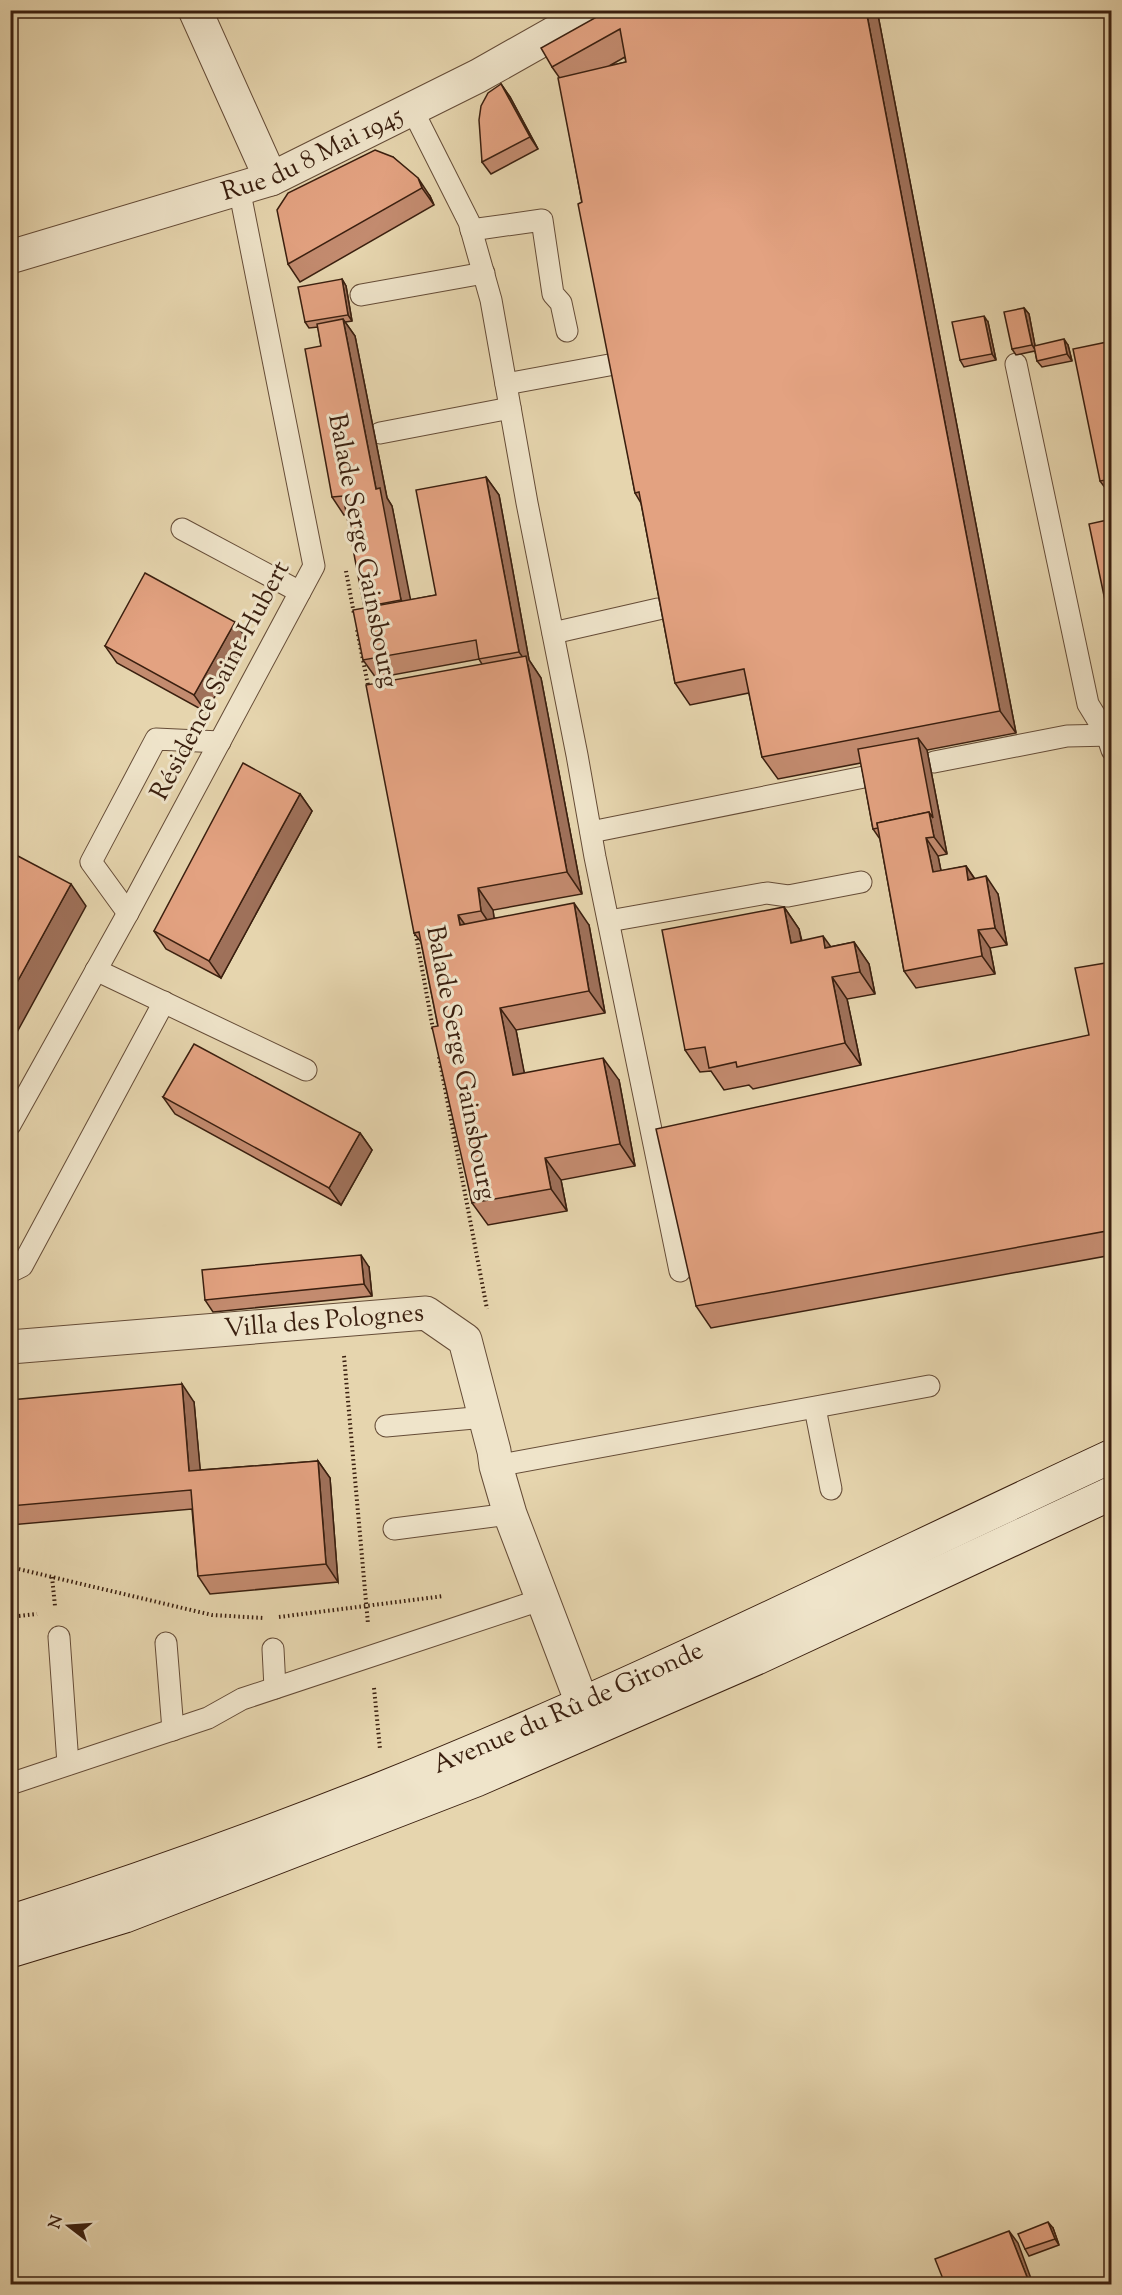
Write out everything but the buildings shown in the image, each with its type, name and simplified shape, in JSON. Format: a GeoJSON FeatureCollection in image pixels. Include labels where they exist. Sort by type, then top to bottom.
{"type":"FeatureCollection","features":[{"type":"Feature","properties":{"kind":"main road"},"geometry":{"type":"LineString","coordinates":[[195,10],[271,179]]}},
{"type":"Feature","properties":{"kind":"main road","name":"Rue du 8 Mai 1945"},"geometry":{"type":"LineString","coordinates":[[10,257],[271,179],[478,76],[595,10]]}},
{"type":"Feature","properties":{"kind":"main road","name":"Villa des Polognes"},"geometry":{"type":"LineString","coordinates":[[10,1347],[426,1313],[465,1340],[510,1514],[582,1703]]}},
{"type":"Feature","properties":{"kind":"main road","name":"Avenue du Rû de Gironde"},"geometry":{"type":"LineString","coordinates":[[10,1922],[115,1888],[378,1790],[582,1703],[1112,1456]]}},
{"type":"Feature","properties":{"kind":"main road","name":"Avenue du Rû de Gironde"},"geometry":{"type":"LineString","coordinates":[[10,1951],[125,1916],[476,1780],[759,1657],[1112,1493]]}},
{"type":"Feature","properties":{"kind":"lane"},"geometry":{"type":"LineString","coordinates":[[412,109],[471,230],[491,300],[591,832],[680,1271]]}},
{"type":"Feature","properties":{"kind":"lane","name":"Résidence Saint-Hubert"},"geometry":{"type":"LineString","coordinates":[[10,1125],[128,913],[314,566],[239,188]]}},
{"type":"Feature","properties":{"kind":"lane"},"geometry":{"type":"LineString","coordinates":[[471,230],[542,220],[553,294],[561,303],[567,331]]}},
{"type":"Feature","properties":{"kind":"lane"},"geometry":{"type":"LineString","coordinates":[[361,295],[484,273]]}},
{"type":"Feature","properties":{"kind":"lane"},"geometry":{"type":"LineString","coordinates":[[1016,364],[1088,704],[1110,740]]}},
{"type":"Feature","properties":{"kind":"lane"},"geometry":{"type":"LineString","coordinates":[[506,384],[609,365]]}},
{"type":"Feature","properties":{"kind":"lane"},"geometry":{"type":"LineString","coordinates":[[380,433],[510,408]]}},
{"type":"Feature","properties":{"kind":"lane"},"geometry":{"type":"LineString","coordinates":[[182,529],[300,592]]}},
{"type":"Feature","properties":{"kind":"lane"},"geometry":{"type":"LineString","coordinates":[[553,633],[658,609]]}},
{"type":"Feature","properties":{"kind":"lane"},"geometry":{"type":"LineString","coordinates":[[933,762],[1067,736],[1110,740]]}},
{"type":"Feature","properties":{"kind":"lane"},"geometry":{"type":"LineString","coordinates":[[128,913],[92,862],[156,739],[220,742]]}},
{"type":"Feature","properties":{"kind":"lane"},"geometry":{"type":"LineString","coordinates":[[591,832],[864,777]]}},
{"type":"Feature","properties":{"kind":"lane"},"geometry":{"type":"LineString","coordinates":[[609,921],[767,893],[789,896],[861,882]]}},
{"type":"Feature","properties":{"kind":"lane"},"geometry":{"type":"LineString","coordinates":[[96,970],[306,1071]]}},
{"type":"Feature","properties":{"kind":"lane"},"geometry":{"type":"LineString","coordinates":[[10,1272],[22,1266],[164,1002]]}},
{"type":"Feature","properties":{"kind":"lane"},"geometry":{"type":"LineString","coordinates":[[496,1466],[929,1386]]}},
{"type":"Feature","properties":{"kind":"lane"},"geometry":{"type":"LineString","coordinates":[[815,1408],[831,1489]]}},
{"type":"Feature","properties":{"kind":"lane"},"geometry":{"type":"LineString","coordinates":[[386,1425],[485,1417]]}},
{"type":"Feature","properties":{"kind":"lane"},"geometry":{"type":"LineString","coordinates":[[394,1529],[510,1514]]}},
{"type":"Feature","properties":{"kind":"lane"},"geometry":{"type":"LineString","coordinates":[[10,1784],[208,1718],[242,1699],[543,1599]]}},
{"type":"Feature","properties":{"kind":"lane"},"geometry":{"type":"LineString","coordinates":[[58,1637],[69,1764]]}},
{"type":"Feature","properties":{"kind":"lane"},"geometry":{"type":"LineString","coordinates":[[166,1643],[173,1730]]}},
{"type":"Feature","properties":{"kind":"lane"},"geometry":{"type":"LineString","coordinates":[[273,1649],[275,1688]]}},
{"type":"Feature","properties":{"kind":"path","name":"Balade Serge Gainsbourg"},"geometry":{"type":"LineString","coordinates":[[346,570],[355,617]]}},
{"type":"Feature","properties":{"kind":"path","name":"Balade Serge Gainsbourg"},"geometry":{"type":"LineString","coordinates":[[357,629],[371,699]]}},
{"type":"Feature","properties":{"kind":"path","name":"Balade Serge Gainsbourg"},"geometry":{"type":"LineString","coordinates":[[413,922],[435,1040]]}},
{"type":"Feature","properties":{"kind":"path","name":"Balade Serge Gainsbourg"},"geometry":{"type":"LineString","coordinates":[[438,1052],[487,1310]]}},
{"type":"Feature","properties":{"kind":"path"},"geometry":{"type":"LineString","coordinates":[[341,1320],[380,1750]]}},
{"type":"Feature","properties":{"kind":"path"},"geometry":{"type":"LineString","coordinates":[[10,1567],[212,1615],[269,1619],[446,1596]]}}]}
